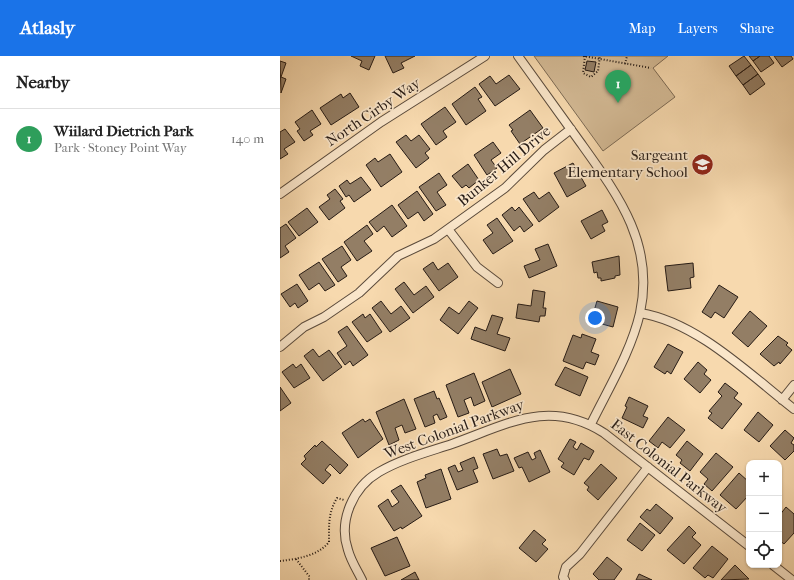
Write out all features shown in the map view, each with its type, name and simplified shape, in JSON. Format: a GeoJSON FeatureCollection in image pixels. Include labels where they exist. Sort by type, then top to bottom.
{"type":"FeatureCollection","features":[{"type":"Feature","properties":{"kind":"street","name":"North Cirby Way"},"geometry":{"type":"LineString","coordinates":[[280,194],[381,122],[485,56]]}},
{"type":"Feature","properties":{"kind":"street"},"geometry":{"type":"LineString","coordinates":[[518,56],[612,187],[632,224],[641,260],[642,283],[640,313],[628,346],[590,424]]}},
{"type":"Feature","properties":{"kind":"street","name":"Bunker Hill Drive"},"geometry":{"type":"LineString","coordinates":[[280,347],[304,327],[328,314],[359,293],[398,256],[424,244],[504,188],[544,150],[571,129]]}},
{"type":"Feature","properties":{"kind":"street"},"geometry":{"type":"LineString","coordinates":[[448,228],[477,267],[498,283]]}},
{"type":"Feature","properties":{"kind":"street"},"geometry":{"type":"LineString","coordinates":[[640,313],[669,320],[694,333],[794,409]]}},
{"type":"Feature","properties":{"kind":"street"},"geometry":{"type":"LineString","coordinates":[[782,400],[794,385]]}},
{"type":"Feature","properties":{"kind":"street","name":"West Colonial Parkway"},"geometry":{"type":"LineString","coordinates":[[362,580],[348,550],[345,537],[347,515],[351,504],[358,491],[367,480],[385,469],[518,420],[547,414],[576,418],[590,424]]}},
{"type":"Feature","properties":{"kind":"street","name":"East Colonial Parkway"},"geometry":{"type":"LineString","coordinates":[[590,424],[604,433],[746,544]]}},
{"type":"Feature","properties":{"kind":"street"},"geometry":{"type":"LineString","coordinates":[[565,580],[563,576],[566,567],[580,554],[648,467]]}},
{"type":"Feature","properties":{"kind":"street"},"geometry":{"type":"LineString","coordinates":[[777,568],[792,580]]}},
{"type":"Feature","properties":{"kind":"path"},"geometry":{"type":"LineString","coordinates":[[600,58],[598,71],[594,76],[588,77],[583,73],[582,70],[585,56],[600,58],[650,68]]}},
{"type":"Feature","properties":{"kind":"path"},"geometry":{"type":"LineString","coordinates":[[626,64],[627,56]]}},
{"type":"Feature","properties":{"kind":"path"},"geometry":{"type":"LineString","coordinates":[[280,561],[296,559],[325,548],[329,542],[328,517],[337,498],[351,504]]}},
{"type":"Feature","properties":{"kind":"path"},"geometry":{"type":"LineString","coordinates":[[296,559],[309,576],[309,580]]}},
{"type":"Feature","properties":{"kind":"shaded area"},"geometry":{"type":"Polygon","coordinates":[[[534,56],[668,56],[653,68],[675,97],[603,151],[534,56]]]}},
{"type":"Feature","properties":{"kind":"building"},"geometry":{"type":"Polygon","coordinates":[[[351,56],[375,56],[369,70],[360,66],[362,61],[351,56]]]}},
{"type":"Feature","properties":{"kind":"building"},"geometry":{"type":"Polygon","coordinates":[[[385,56],[415,56],[401,63],[404,68],[393,73],[385,56]]]}},
{"type":"Feature","properties":{"kind":"building"},"geometry":{"type":"Polygon","coordinates":[[[744,56],[751,65],[736,76],[729,66],[744,56]]]}},
{"type":"Feature","properties":{"kind":"building"},"geometry":{"type":"Polygon","coordinates":[[[749,56],[760,56],[753,61],[749,56]]]}},
{"type":"Feature","properties":{"kind":"building"},"geometry":{"type":"Polygon","coordinates":[[[760,56],[769,56],[774,63],[761,72],[753,61],[760,56]]]}},
{"type":"Feature","properties":{"kind":"building"},"geometry":{"type":"Polygon","coordinates":[[[774,56],[791,56],[793,59],[782,67],[774,56]]]}},
{"type":"Feature","properties":{"kind":"building"},"geometry":{"type":"Polygon","coordinates":[[[280,61],[286,63],[281,77],[286,79],[281,93],[280,61]]]}},
{"type":"Feature","properties":{"kind":"building"},"geometry":{"type":"Polygon","coordinates":[[[587,61],[596,62],[594,72],[585,70],[587,61]]]}},
{"type":"Feature","properties":{"kind":"building"},"geometry":{"type":"Polygon","coordinates":[[[751,65],[758,74],[743,85],[736,76],[751,65]]]}},
{"type":"Feature","properties":{"kind":"building"},"geometry":{"type":"Polygon","coordinates":[[[758,74],[765,84],[750,95],[743,85],[758,74]]]}},
{"type":"Feature","properties":{"kind":"building"},"geometry":{"type":"Polygon","coordinates":[[[509,75],[520,89],[495,106],[479,84],[490,76],[496,84],[509,75]]]}},
{"type":"Feature","properties":{"kind":"building"},"geometry":{"type":"Polygon","coordinates":[[[475,87],[482,97],[478,99],[486,111],[466,125],[452,104],[475,87]]]}},
{"type":"Feature","properties":{"kind":"building"},"geometry":{"type":"Polygon","coordinates":[[[350,93],[359,107],[331,125],[320,108],[341,94],[343,98],[350,93]]]}},
{"type":"Feature","properties":{"kind":"building"},"geometry":{"type":"Polygon","coordinates":[[[445,107],[456,122],[443,131],[447,137],[436,145],[421,124],[445,107]]]}},
{"type":"Feature","properties":{"kind":"building"},"geometry":{"type":"Polygon","coordinates":[[[312,110],[321,124],[310,131],[313,135],[304,141],[297,131],[300,129],[295,122],[312,110]]]}},
{"type":"Feature","properties":{"kind":"building"},"geometry":{"type":"Polygon","coordinates":[[[530,110],[543,128],[520,144],[511,131],[513,130],[509,125],[530,110]]]}},
{"type":"Feature","properties":{"kind":"building"},"geometry":{"type":"Polygon","coordinates":[[[285,129],[295,142],[284,149],[288,154],[280,159],[280,132],[285,129]]]}},
{"type":"Feature","properties":{"kind":"building"},"geometry":{"type":"Polygon","coordinates":[[[406,135],[411,141],[419,135],[430,149],[425,153],[429,158],[416,168],[396,142],[406,135]]]}},
{"type":"Feature","properties":{"kind":"building"},"geometry":{"type":"Polygon","coordinates":[[[493,142],[501,153],[491,160],[497,168],[487,175],[474,155],[493,142]]]}},
{"type":"Feature","properties":{"kind":"building"},"geometry":{"type":"Polygon","coordinates":[[[390,154],[402,172],[381,187],[366,165],[375,158],[378,162],[390,154]]]}},
{"type":"Feature","properties":{"kind":"building"},"geometry":{"type":"Polygon","coordinates":[[[573,163],[586,186],[567,197],[554,173],[573,163]]]}},
{"type":"Feature","properties":{"kind":"building"},"geometry":{"type":"Polygon","coordinates":[[[468,164],[479,180],[469,188],[466,185],[462,188],[452,176],[468,164]]]}},
{"type":"Feature","properties":{"kind":"building"},"geometry":{"type":"Polygon","coordinates":[[[439,173],[447,185],[437,192],[446,205],[436,211],[419,187],[439,173]]]}},
{"type":"Feature","properties":{"kind":"building"},"geometry":{"type":"Polygon","coordinates":[[[361,177],[371,190],[354,202],[349,195],[346,197],[339,186],[347,180],[350,184],[361,177]]]}},
{"type":"Feature","properties":{"kind":"building"},"geometry":{"type":"Polygon","coordinates":[[[335,189],[343,199],[340,201],[345,208],[329,220],[319,207],[330,199],[327,195],[335,189]]]}},
{"type":"Feature","properties":{"kind":"building"},"geometry":{"type":"Polygon","coordinates":[[[417,191],[433,214],[424,221],[418,212],[408,219],[398,205],[417,191]]]}},
{"type":"Feature","properties":{"kind":"building"},"geometry":{"type":"Polygon","coordinates":[[[534,192],[539,199],[549,192],[559,207],[539,222],[523,199],[534,192]]]}},
{"type":"Feature","properties":{"kind":"building"},"geometry":{"type":"Polygon","coordinates":[[[392,205],[407,226],[392,237],[384,226],[377,232],[369,222],[392,205]]]}},
{"type":"Feature","properties":{"kind":"building"},"geometry":{"type":"Polygon","coordinates":[[[512,207],[515,211],[519,207],[533,225],[524,232],[520,226],[514,231],[502,215],[512,207]]]}},
{"type":"Feature","properties":{"kind":"building"},"geometry":{"type":"Polygon","coordinates":[[[307,208],[318,222],[299,236],[288,222],[307,208]]]}},
{"type":"Feature","properties":{"kind":"building"},"geometry":{"type":"Polygon","coordinates":[[[602,210],[608,222],[602,225],[605,231],[591,239],[581,221],[602,210]]]}},
{"type":"Feature","properties":{"kind":"building"},"geometry":{"type":"Polygon","coordinates":[[[497,218],[513,241],[493,254],[483,240],[493,233],[487,225],[497,218]]]}},
{"type":"Feature","properties":{"kind":"building"},"geometry":{"type":"Polygon","coordinates":[[[286,224],[296,238],[285,246],[289,252],[280,258],[280,228],[286,224]]]}},
{"type":"Feature","properties":{"kind":"building"},"geometry":{"type":"Polygon","coordinates":[[[367,225],[373,234],[364,241],[372,251],[357,261],[344,242],[367,225]]]}},
{"type":"Feature","properties":{"kind":"building"},"geometry":{"type":"Polygon","coordinates":[[[548,244],[557,266],[529,278],[524,266],[540,260],[535,249],[548,244]]]}},
{"type":"Feature","properties":{"kind":"building"},"geometry":{"type":"Polygon","coordinates":[[[342,246],[351,260],[341,267],[347,276],[338,282],[322,259],[342,246]]]}},
{"type":"Feature","properties":{"kind":"building"},"geometry":{"type":"Polygon","coordinates":[[[619,256],[620,275],[615,276],[615,278],[601,281],[601,278],[598,278],[597,272],[594,273],[592,262],[619,256]]]}},
{"type":"Feature","properties":{"kind":"building"},"geometry":{"type":"Polygon","coordinates":[[[319,262],[335,285],[325,291],[319,283],[309,290],[299,275],[319,262]]]}},
{"type":"Feature","properties":{"kind":"building"},"geometry":{"type":"Polygon","coordinates":[[[433,262],[438,270],[448,263],[458,277],[439,291],[423,269],[433,262]]]}},
{"type":"Feature","properties":{"kind":"building"},"geometry":{"type":"Polygon","coordinates":[[[693,263],[694,277],[690,278],[691,288],[668,291],[665,266],[693,263]]]}},
{"type":"Feature","properties":{"kind":"building"},"geometry":{"type":"Polygon","coordinates":[[[404,282],[414,295],[426,286],[434,297],[413,313],[395,289],[404,282]]]}},
{"type":"Feature","properties":{"kind":"building"},"geometry":{"type":"Polygon","coordinates":[[[297,284],[308,301],[298,308],[295,303],[290,307],[281,294],[297,284]]]}},
{"type":"Feature","properties":{"kind":"building"},"geometry":{"type":"Polygon","coordinates":[[[719,285],[738,297],[724,318],[715,312],[711,318],[702,312],[719,285]]]}},
{"type":"Feature","properties":{"kind":"building"},"geometry":{"type":"Polygon","coordinates":[[[533,290],[545,292],[543,308],[546,308],[545,316],[540,316],[539,322],[516,318],[518,304],[531,306],[533,290]]]}},
{"type":"Feature","properties":{"kind":"building"},"geometry":{"type":"Polygon","coordinates":[[[381,301],[391,314],[401,306],[410,318],[390,332],[372,308],[381,301]]]}},
{"type":"Feature","properties":{"kind":"building"},"geometry":{"type":"Polygon","coordinates":[[[469,301],[478,308],[458,334],[440,320],[449,307],[459,314],[469,301]]]}},
{"type":"Feature","properties":{"kind":"building"},"geometry":{"type":"Polygon","coordinates":[[[597,301],[618,307],[613,327],[591,321],[597,301]]]}},
{"type":"Feature","properties":{"kind":"building"},"geometry":{"type":"Polygon","coordinates":[[[750,311],[767,326],[748,347],[732,333],[750,311]]]}},
{"type":"Feature","properties":{"kind":"building"},"geometry":{"type":"Polygon","coordinates":[[[363,314],[365,318],[370,314],[382,332],[367,342],[352,322],[363,314]]]}},
{"type":"Feature","properties":{"kind":"building"},"geometry":{"type":"Polygon","coordinates":[[[492,315],[503,318],[497,334],[510,338],[505,351],[471,339],[475,327],[486,331],[492,315]]]}},
{"type":"Feature","properties":{"kind":"building"},"geometry":{"type":"Polygon","coordinates":[[[347,326],[368,355],[353,366],[350,361],[345,365],[337,353],[347,346],[338,332],[347,326]]]}},
{"type":"Feature","properties":{"kind":"building"},"geometry":{"type":"Polygon","coordinates":[[[582,334],[596,339],[591,352],[599,355],[595,365],[586,362],[583,369],[563,361],[573,335],[581,338],[582,334]]]}},
{"type":"Feature","properties":{"kind":"building"},"geometry":{"type":"Polygon","coordinates":[[[778,336],[788,343],[786,345],[792,350],[780,364],[779,362],[774,366],[760,354],[778,336]]]}},
{"type":"Feature","properties":{"kind":"building"},"geometry":{"type":"Polygon","coordinates":[[[668,344],[683,352],[671,374],[667,371],[665,374],[654,367],[668,344]]]}},
{"type":"Feature","properties":{"kind":"building"},"geometry":{"type":"Polygon","coordinates":[[[313,349],[319,357],[329,350],[342,367],[323,381],[304,356],[313,349]]]}},
{"type":"Feature","properties":{"kind":"building"},"geometry":{"type":"Polygon","coordinates":[[[698,362],[707,370],[704,374],[711,380],[700,393],[684,379],[698,362]]]}},
{"type":"Feature","properties":{"kind":"building"},"geometry":{"type":"Polygon","coordinates":[[[293,364],[296,368],[301,364],[310,378],[294,388],[282,372],[293,364]]]}},
{"type":"Feature","properties":{"kind":"building"},"geometry":{"type":"Polygon","coordinates":[[[565,367],[588,377],[580,396],[555,385],[565,367]]]}},
{"type":"Feature","properties":{"kind":"building"},"geometry":{"type":"Polygon","coordinates":[[[510,369],[521,394],[492,407],[482,382],[510,369]]]}},
{"type":"Feature","properties":{"kind":"building"},"geometry":{"type":"Polygon","coordinates":[[[474,373],[485,401],[474,406],[471,397],[464,400],[469,413],[458,417],[446,385],[474,373]]]}},
{"type":"Feature","properties":{"kind":"building"},"geometry":{"type":"Polygon","coordinates":[[[725,383],[738,393],[734,398],[742,404],[722,429],[708,418],[712,413],[709,411],[722,396],[718,392],[725,383]]]}},
{"type":"Feature","properties":{"kind":"building"},"geometry":{"type":"Polygon","coordinates":[[[280,387],[291,403],[280,411],[280,387]]]}},
{"type":"Feature","properties":{"kind":"building"},"geometry":{"type":"Polygon","coordinates":[[[434,391],[437,399],[439,398],[447,417],[440,420],[437,414],[433,416],[435,423],[425,427],[414,399],[434,391]]]}},
{"type":"Feature","properties":{"kind":"building"},"geometry":{"type":"Polygon","coordinates":[[[629,397],[648,406],[643,416],[648,418],[643,428],[622,418],[627,407],[625,406],[629,397]]]}},
{"type":"Feature","properties":{"kind":"building"},"geometry":{"type":"Polygon","coordinates":[[[404,399],[416,429],[405,433],[402,425],[395,428],[399,440],[389,445],[376,412],[404,399]]]}},
{"type":"Feature","properties":{"kind":"building"},"geometry":{"type":"Polygon","coordinates":[[[758,412],[773,425],[759,442],[744,430],[758,412]]]}},
{"type":"Feature","properties":{"kind":"building"},"geometry":{"type":"Polygon","coordinates":[[[668,417],[685,430],[670,448],[662,442],[658,448],[649,441],[668,417]]]}},
{"type":"Feature","properties":{"kind":"building"},"geometry":{"type":"Polygon","coordinates":[[[363,419],[365,422],[370,419],[383,439],[358,458],[342,433],[363,419]]]}},
{"type":"Feature","properties":{"kind":"building"},"geometry":{"type":"Polygon","coordinates":[[[785,430],[794,438],[791,443],[794,445],[794,451],[785,460],[770,446],[785,430]]]}},
{"type":"Feature","properties":{"kind":"building"},"geometry":{"type":"Polygon","coordinates":[[[570,439],[576,442],[573,447],[577,450],[581,443],[594,451],[589,460],[584,458],[574,475],[561,467],[564,463],[558,459],[570,439]]]}},
{"type":"Feature","properties":{"kind":"building"},"geometry":{"type":"Polygon","coordinates":[[[322,441],[348,465],[340,474],[330,464],[325,470],[331,475],[323,484],[301,464],[306,459],[304,456],[315,445],[316,447],[322,441]]]}},
{"type":"Feature","properties":{"kind":"building"},"geometry":{"type":"Polygon","coordinates":[[[687,441],[703,454],[690,471],[680,463],[682,460],[676,455],[687,441]]]}},
{"type":"Feature","properties":{"kind":"building"},"geometry":{"type":"Polygon","coordinates":[[[497,449],[500,456],[507,454],[514,471],[493,479],[483,454],[497,449]]]}},
{"type":"Feature","properties":{"kind":"building"},"geometry":{"type":"Polygon","coordinates":[[[540,450],[550,472],[529,482],[522,467],[519,468],[514,458],[528,452],[532,460],[536,458],[534,453],[540,450]]]}},
{"type":"Feature","properties":{"kind":"building"},"geometry":{"type":"Polygon","coordinates":[[[716,453],[733,467],[712,491],[704,484],[708,479],[700,472],[716,453]]]}},
{"type":"Feature","properties":{"kind":"building"},"geometry":{"type":"Polygon","coordinates":[[[474,457],[478,468],[473,470],[478,482],[457,490],[448,468],[455,465],[458,472],[463,470],[460,463],[474,457]]]}},
{"type":"Feature","properties":{"kind":"building"},"geometry":{"type":"Polygon","coordinates":[[[601,464],[617,478],[598,500],[587,490],[589,487],[584,483],[601,464]]]}},
{"type":"Feature","properties":{"kind":"building"},"geometry":{"type":"Polygon","coordinates":[[[441,469],[451,499],[426,508],[417,482],[426,478],[425,475],[441,469]]]}},
{"type":"Feature","properties":{"kind":"building"},"geometry":{"type":"Polygon","coordinates":[[[739,473],[746,479],[746,498],[736,509],[720,495],[739,473]]]}},
{"type":"Feature","properties":{"kind":"building"},"geometry":{"type":"Polygon","coordinates":[[[401,485],[422,516],[402,529],[401,527],[394,531],[378,506],[388,499],[392,507],[399,502],[391,491],[401,485]]]}},
{"type":"Feature","properties":{"kind":"building"},"geometry":{"type":"Polygon","coordinates":[[[656,504],[673,518],[660,534],[640,517],[647,509],[650,511],[656,504]]]}},
{"type":"Feature","properties":{"kind":"building"},"geometry":{"type":"Polygon","coordinates":[[[786,507],[794,514],[794,533],[784,544],[782,542],[782,512],[786,507]]]}},
{"type":"Feature","properties":{"kind":"building"},"geometry":{"type":"Polygon","coordinates":[[[640,523],[655,535],[642,551],[627,540],[640,523]]]}},
{"type":"Feature","properties":{"kind":"building"},"geometry":{"type":"Polygon","coordinates":[[[689,526],[696,533],[692,537],[701,545],[684,564],[667,550],[689,526]]]}},
{"type":"Feature","properties":{"kind":"building"},"geometry":{"type":"Polygon","coordinates":[[[534,530],[546,540],[542,544],[548,549],[536,562],[519,548],[534,530]]]}},
{"type":"Feature","properties":{"kind":"building"},"geometry":{"type":"Polygon","coordinates":[[[397,537],[410,566],[385,576],[371,548],[397,537]]]}},
{"type":"Feature","properties":{"kind":"building"},"geometry":{"type":"Polygon","coordinates":[[[712,546],[728,559],[713,578],[708,575],[705,578],[693,568],[712,546]]]}},
{"type":"Feature","properties":{"kind":"building"},"geometry":{"type":"Polygon","coordinates":[[[607,557],[622,569],[614,580],[599,580],[593,574],[607,557]]]}},
{"type":"Feature","properties":{"kind":"building"},"geometry":{"type":"Polygon","coordinates":[[[735,565],[749,579],[721,580],[735,565]]]}},
{"type":"Feature","properties":{"kind":"building"},"geometry":{"type":"Polygon","coordinates":[[[415,572],[419,580],[401,580],[415,572]]]}},
{"type":"Feature","properties":{"kind":"building"},"geometry":{"type":"Polygon","coordinates":[[[639,574],[652,580],[636,580],[639,574]]]}},
{"type":"Feature","properties":{"kind":"place","name":"Wiilard Dietrich Park"},"geometry":{"type":"Point","coordinates":[618,103]}},
{"type":"Feature","properties":{"kind":"place","name":"Sargeant Elementary School"},"geometry":{"type":"Point","coordinates":[703,164]}}]}
